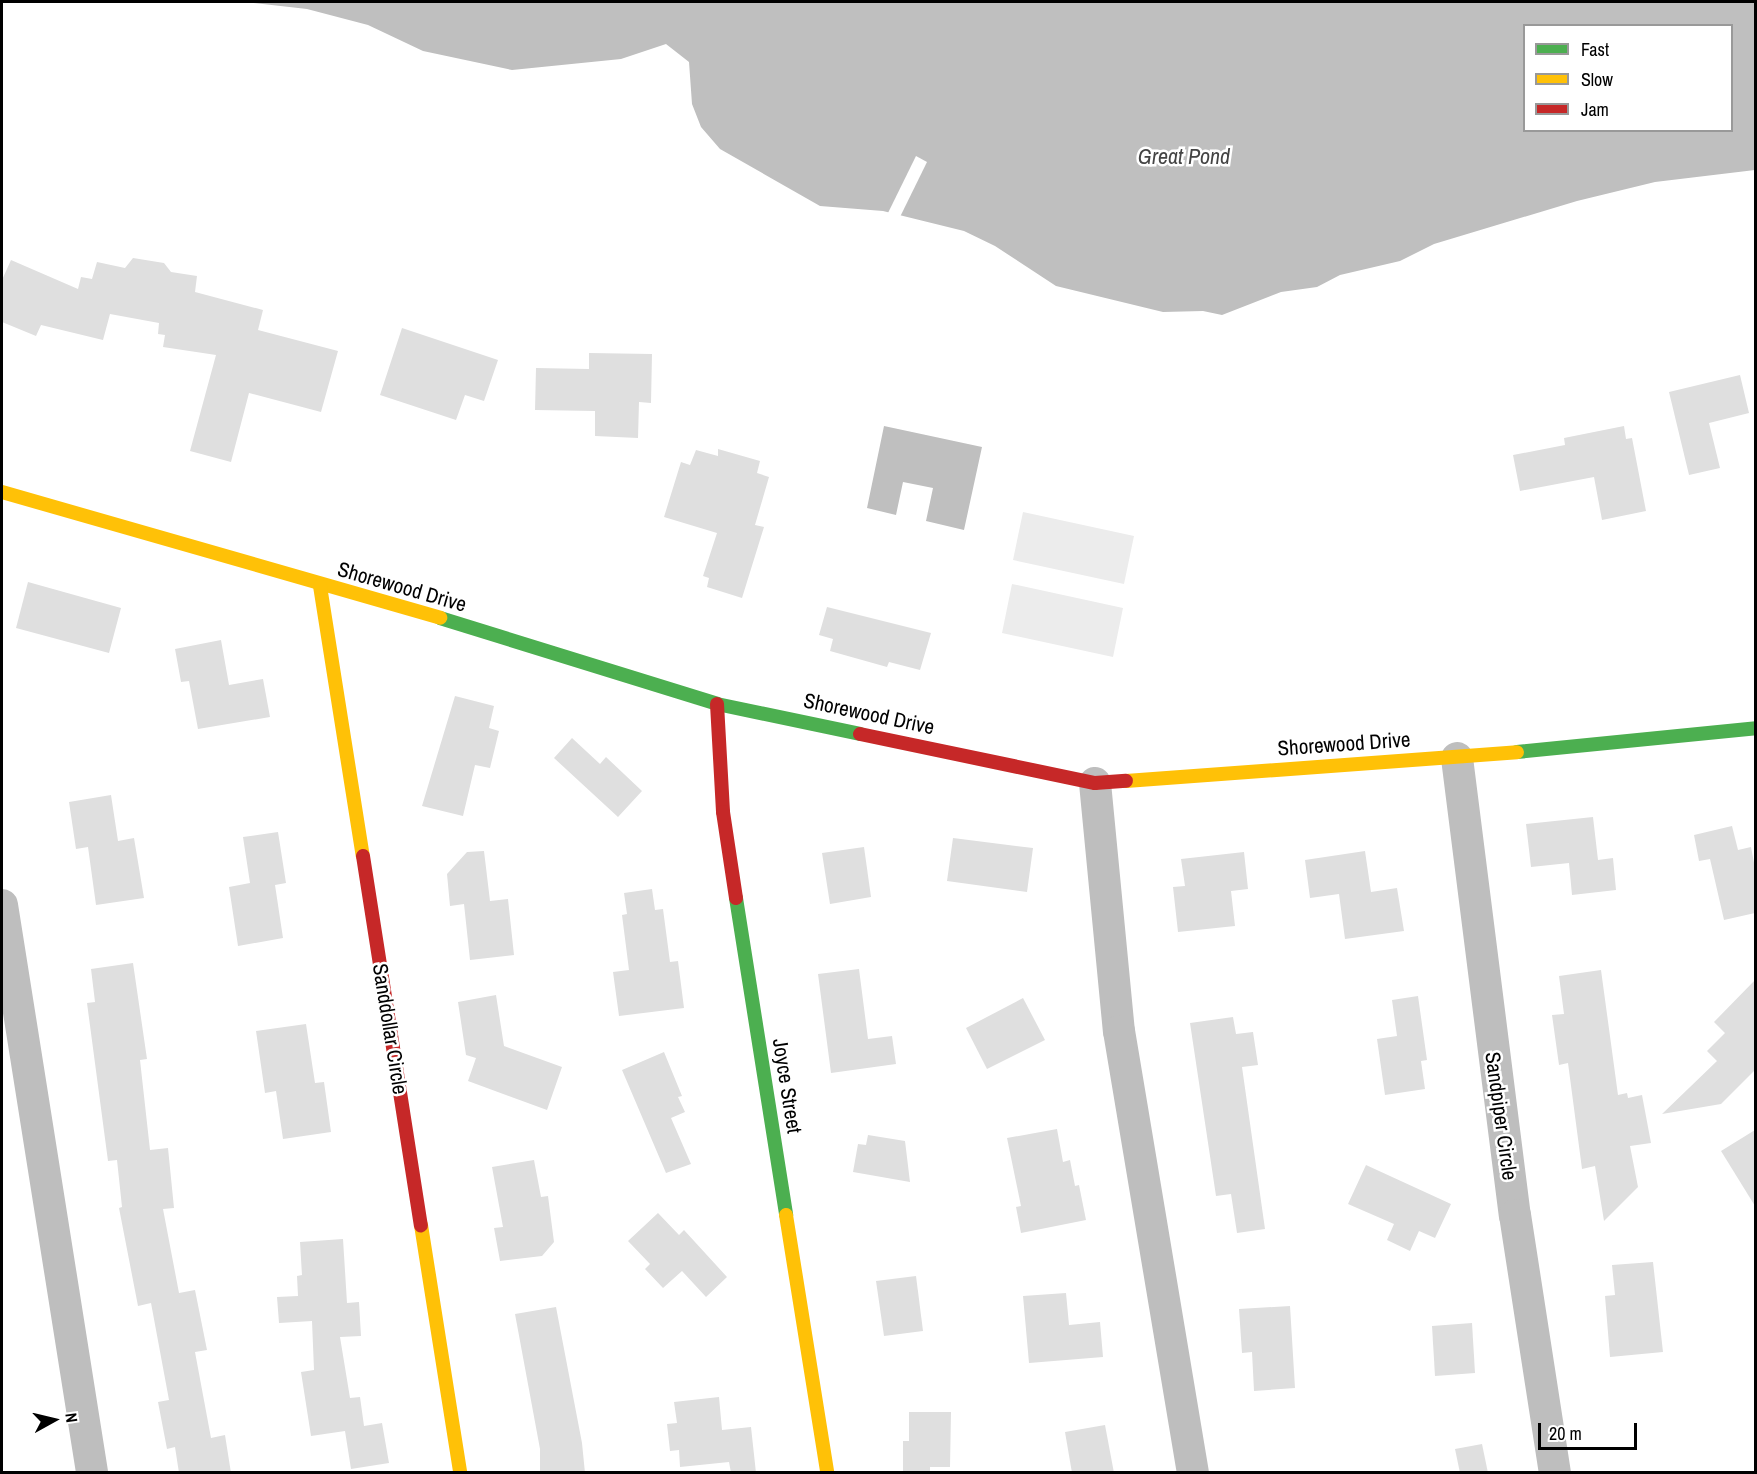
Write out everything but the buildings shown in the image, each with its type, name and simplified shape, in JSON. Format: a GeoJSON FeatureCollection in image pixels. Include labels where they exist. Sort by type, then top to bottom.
{"type":"FeatureCollection","features":[{"type":"Feature","properties":{"kind":"street","name":"Shorewood Drive"},"geometry":{"type":"LineString","coordinates":[[2,492],[320,586],[522,642],[717,704],[1095,783],[1457,759],[1755,728]]}},
{"type":"Feature","properties":{"kind":"street","name":"Sanddollar Circle"},"geometry":{"type":"LineString","coordinates":[[320,586],[460,1473]]}},
{"type":"Feature","properties":{"kind":"street","name":"Joyce Street"},"geometry":{"type":"LineString","coordinates":[[717,704],[723,812],[827,1473]]}},
{"type":"Feature","properties":{"kind":"street","name":"Sandpiper Circle"},"geometry":{"type":"LineString","coordinates":[[1457,759],[1515,1215],[1555,1473]]}},
{"type":"Feature","properties":{"kind":"street"},"geometry":{"type":"LineString","coordinates":[[1095,783],[1119,1031],[1193,1473]]}},
{"type":"Feature","properties":{"kind":"street"},"geometry":{"type":"LineString","coordinates":[[2,905],[92,1473]]}},
{"type":"Feature","properties":{"kind":"shaded area"},"geometry":{"type":"Polygon","coordinates":[[[1023,512],[1134,536],[1124,584],[1013,560],[1023,512]]]}},
{"type":"Feature","properties":{"kind":"shaded area"},"geometry":{"type":"Polygon","coordinates":[[[1012,584],[1123,608],[1113,657],[1002,633],[1012,584]]]}},
{"type":"Feature","properties":{"kind":"water","name":"Great Pond"},"geometry":{"type":"Polygon","coordinates":[[[244,2],[1755,2],[1755,170],[1655,182],[1577,201],[1434,244],[1400,261],[1340,275],[1317,287],[1281,292],[1222,315],[1203,311],[1163,312],[1056,286],[995,246],[964,231],[883,211],[820,206],[720,149],[701,127],[692,104],[689,62],[666,44],[621,59],[512,70],[423,51],[368,25],[307,9],[244,2]]]}},
{"type":"Feature","properties":{"kind":"water"},"geometry":{"type":"Polygon","coordinates":[[[884,426],[982,447],[964,530],[926,521],[933,488],[903,482],[896,515],[867,508],[884,426]]]}},
{"type":"Feature","properties":{"kind":"pier"},"geometry":{"type":"Polygon","coordinates":[[[916,156],[927,162],[899,219],[887,215],[916,156]]]}},
{"type":"Feature","properties":{"kind":"traffic: fast"},"geometry":{"type":"LineString","coordinates":[[440,618],[717,704],[860,734]]}},
{"type":"Feature","properties":{"kind":"traffic: fast"},"geometry":{"type":"LineString","coordinates":[[1517,752],[1756,728]]}},
{"type":"Feature","properties":{"kind":"traffic: fast"},"geometry":{"type":"LineString","coordinates":[[736,898],[786,1215]]}},
{"type":"Feature","properties":{"kind":"traffic: slow"},"geometry":{"type":"LineString","coordinates":[[2,492],[440,618]]}},
{"type":"Feature","properties":{"kind":"traffic: slow"},"geometry":{"type":"LineString","coordinates":[[320,586],[363,856]]}},
{"type":"Feature","properties":{"kind":"traffic: slow"},"geometry":{"type":"LineString","coordinates":[[1126,781],[1517,752]]}},
{"type":"Feature","properties":{"kind":"traffic: slow"},"geometry":{"type":"LineString","coordinates":[[786,1215],[827,1472]]}},
{"type":"Feature","properties":{"kind":"traffic: slow"},"geometry":{"type":"LineString","coordinates":[[421,1225],[460,1472]]}},
{"type":"Feature","properties":{"kind":"traffic: jam"},"geometry":{"type":"LineString","coordinates":[[717,704],[723,812],[736,898]]}},
{"type":"Feature","properties":{"kind":"traffic: jam"},"geometry":{"type":"LineString","coordinates":[[860,734],[1095,783],[1126,781]]}},
{"type":"Feature","properties":{"kind":"traffic: jam"},"geometry":{"type":"LineString","coordinates":[[363,856],[421,1225]]}}]}
